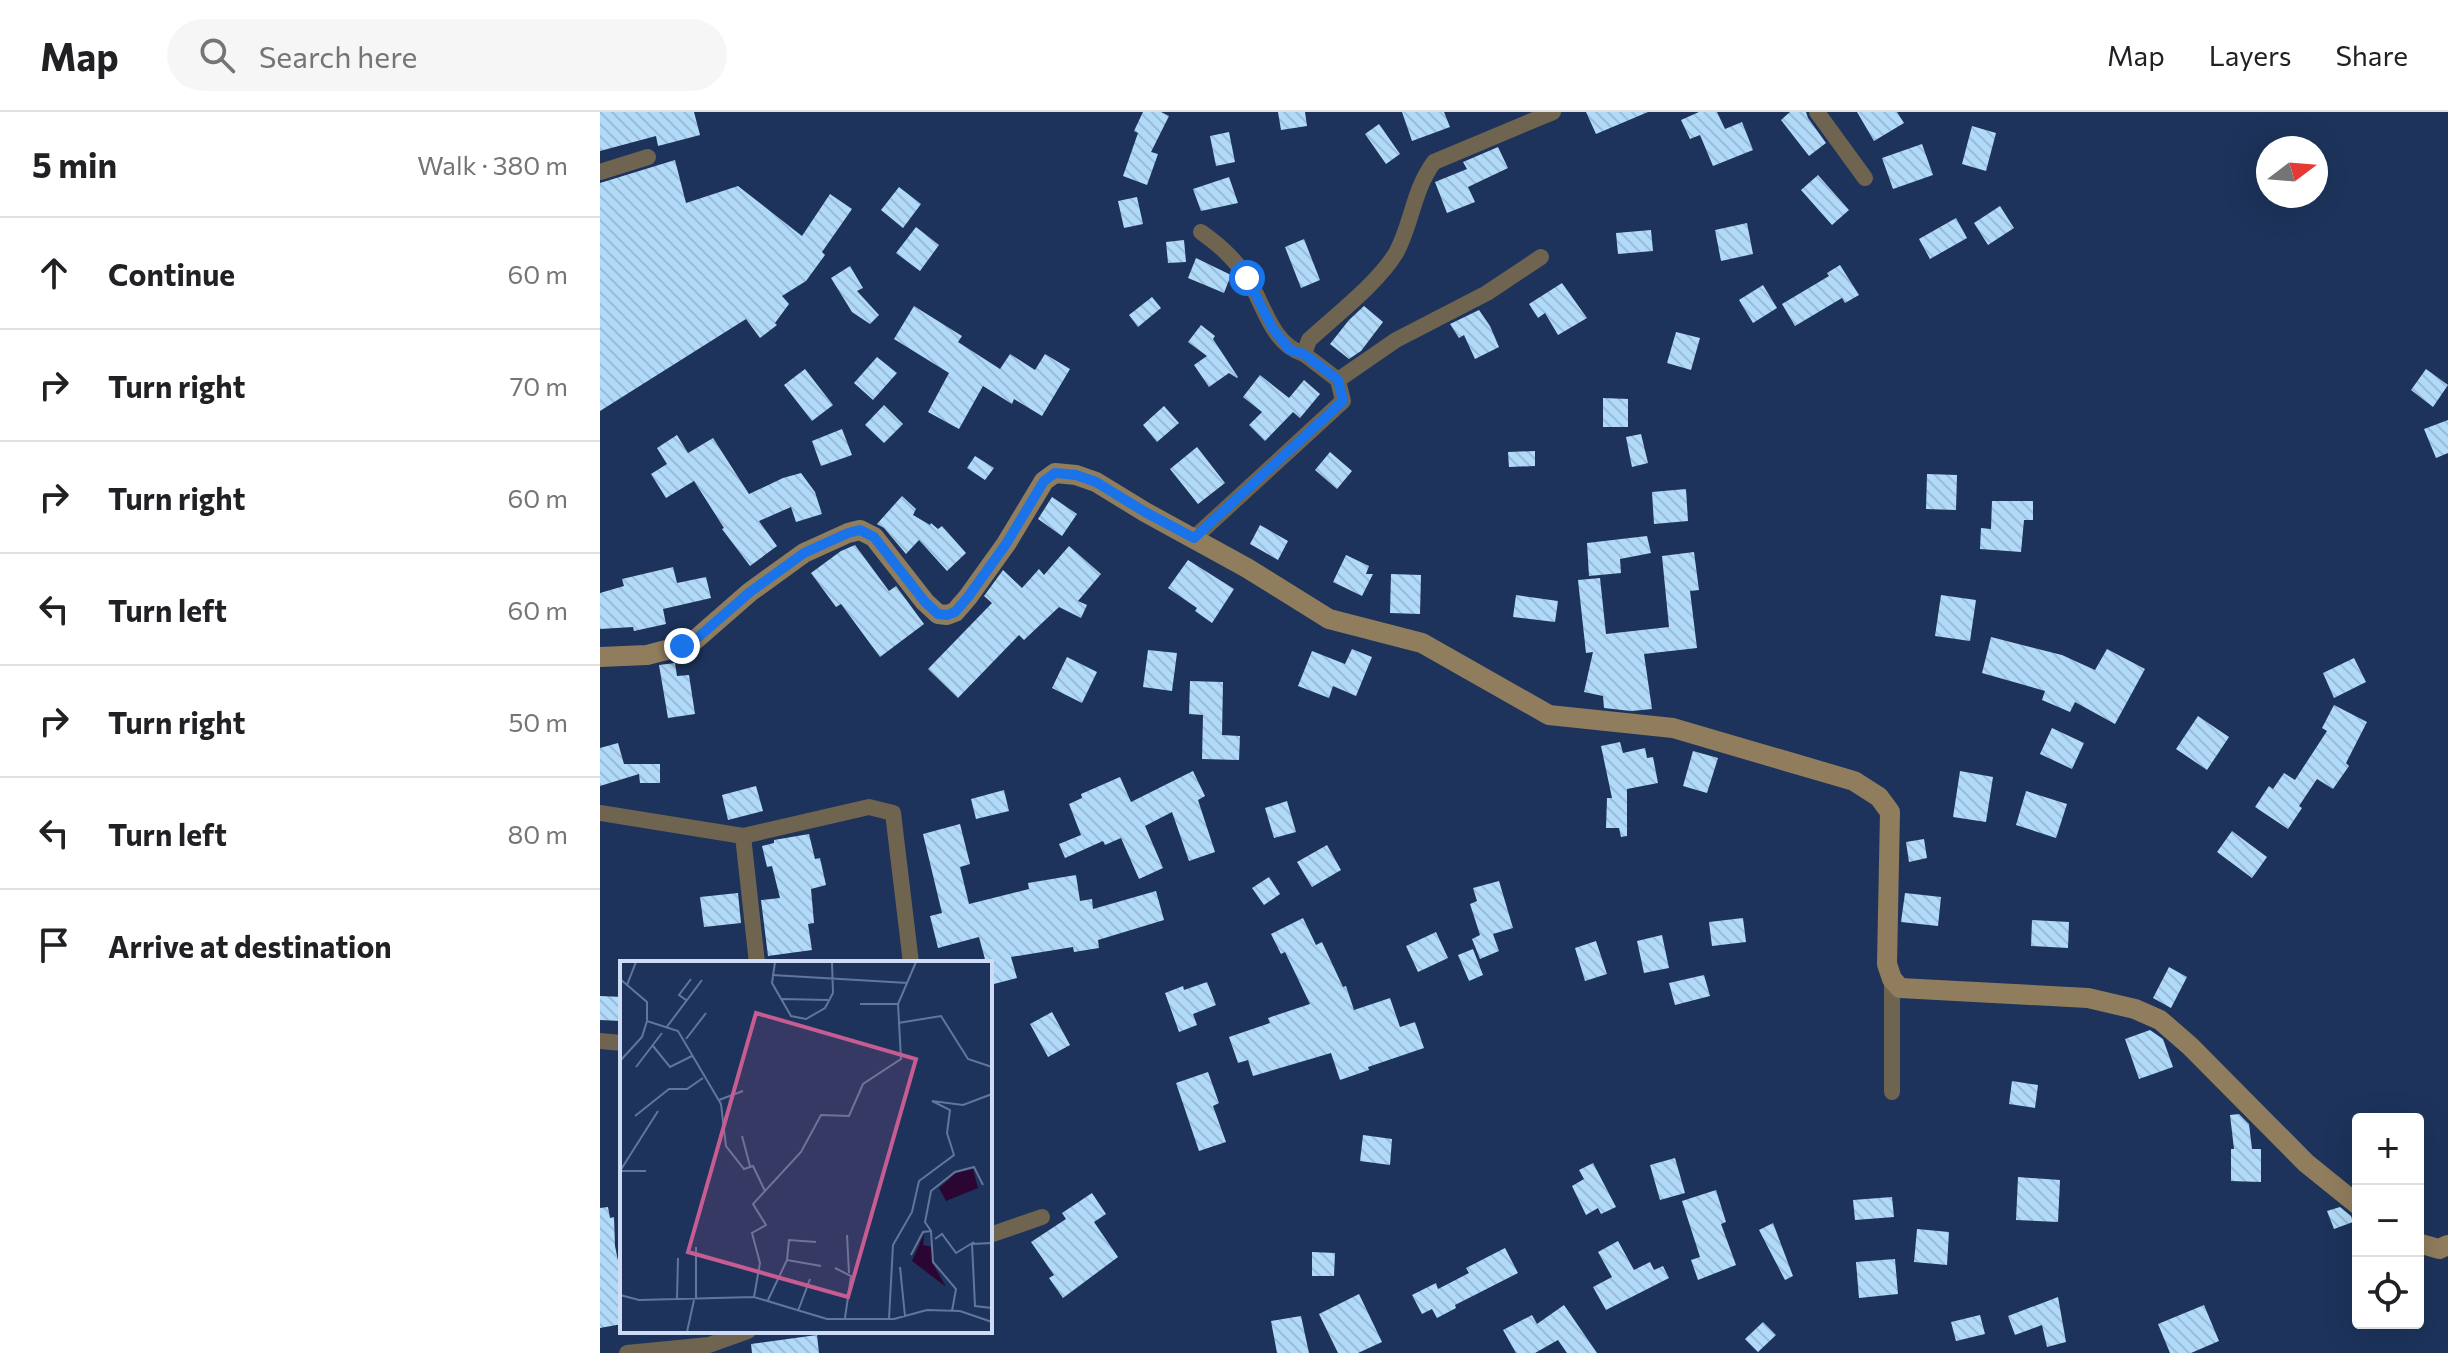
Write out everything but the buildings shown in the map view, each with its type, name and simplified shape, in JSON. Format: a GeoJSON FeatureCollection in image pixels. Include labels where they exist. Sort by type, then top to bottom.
{"type":"FeatureCollection","features":[{"type":"Feature","properties":{"kind":"street"},"geometry":{"type":"LineString","coordinates":[[1304,354],[1309,340],[1377,276],[1396,252],[1424,176],[1434,162],[1553,112]]}},
{"type":"Feature","properties":{"kind":"street"},"geometry":{"type":"LineString","coordinates":[[1817,112],[1865,178]]}},
{"type":"Feature","properties":{"kind":"street"},"geometry":{"type":"LineString","coordinates":[[600,172],[648,157]]}},
{"type":"Feature","properties":{"kind":"street"},"geometry":{"type":"LineString","coordinates":[[1194,538],[1343,401],[1338,380],[1304,354],[1290,350],[1273,329],[1247,278],[1225,249],[1201,232]]}},
{"type":"Feature","properties":{"kind":"street"},"geometry":{"type":"LineString","coordinates":[[1338,380],[1396,340],[1487,293],[1541,257]]}},
{"type":"Feature","properties":{"kind":"street"},"geometry":{"type":"LineString","coordinates":[[600,657],[647,655],[695,640],[750,592],[804,553],[860,530],[874,537],[938,614],[955,612],[1006,544],[1044,481],[1055,473],[1076,475],[1096,482],[1329,619],[1422,643],[1549,715],[1673,728],[1854,781],[1879,797],[1890,812],[1887,964],[1892,979],[1892,1092]]}},
{"type":"Feature","properties":{"kind":"street"},"geometry":{"type":"LineString","coordinates":[[600,813],[743,836],[869,807],[893,813],[911,961]]}},
{"type":"Feature","properties":{"kind":"street"},"geometry":{"type":"LineString","coordinates":[[743,836],[757,961]]}},
{"type":"Feature","properties":{"kind":"street"},"geometry":{"type":"LineString","coordinates":[[1892,979],[1900,988],[2088,998],[2135,1009],[2160,1020],[2190,1046],[2306,1163],[2352,1200]]}},
{"type":"Feature","properties":{"kind":"street"},"geometry":{"type":"LineString","coordinates":[[600,1041],[620,1043]]}},
{"type":"Feature","properties":{"kind":"street"},"geometry":{"type":"LineString","coordinates":[[992,1234],[1042,1217]]}},
{"type":"Feature","properties":{"kind":"street"},"geometry":{"type":"LineString","coordinates":[[2424,1245],[2439,1249],[2448,1245]]}},
{"type":"Feature","properties":{"kind":"street"},"geometry":{"type":"LineString","coordinates":[[627,1353],[709,1345],[742,1333]]}},
{"type":"Feature","properties":{"kind":"route"},"geometry":{"type":"LineString","coordinates":[[682,646],[695,640],[750,592],[804,553],[860,530],[874,537],[938,614],[955,612],[1006,544],[1044,481],[1055,473],[1076,475],[1096,482],[1194,538],[1343,401],[1338,380],[1304,354],[1290,350],[1273,329],[1247,278]]}}]}
